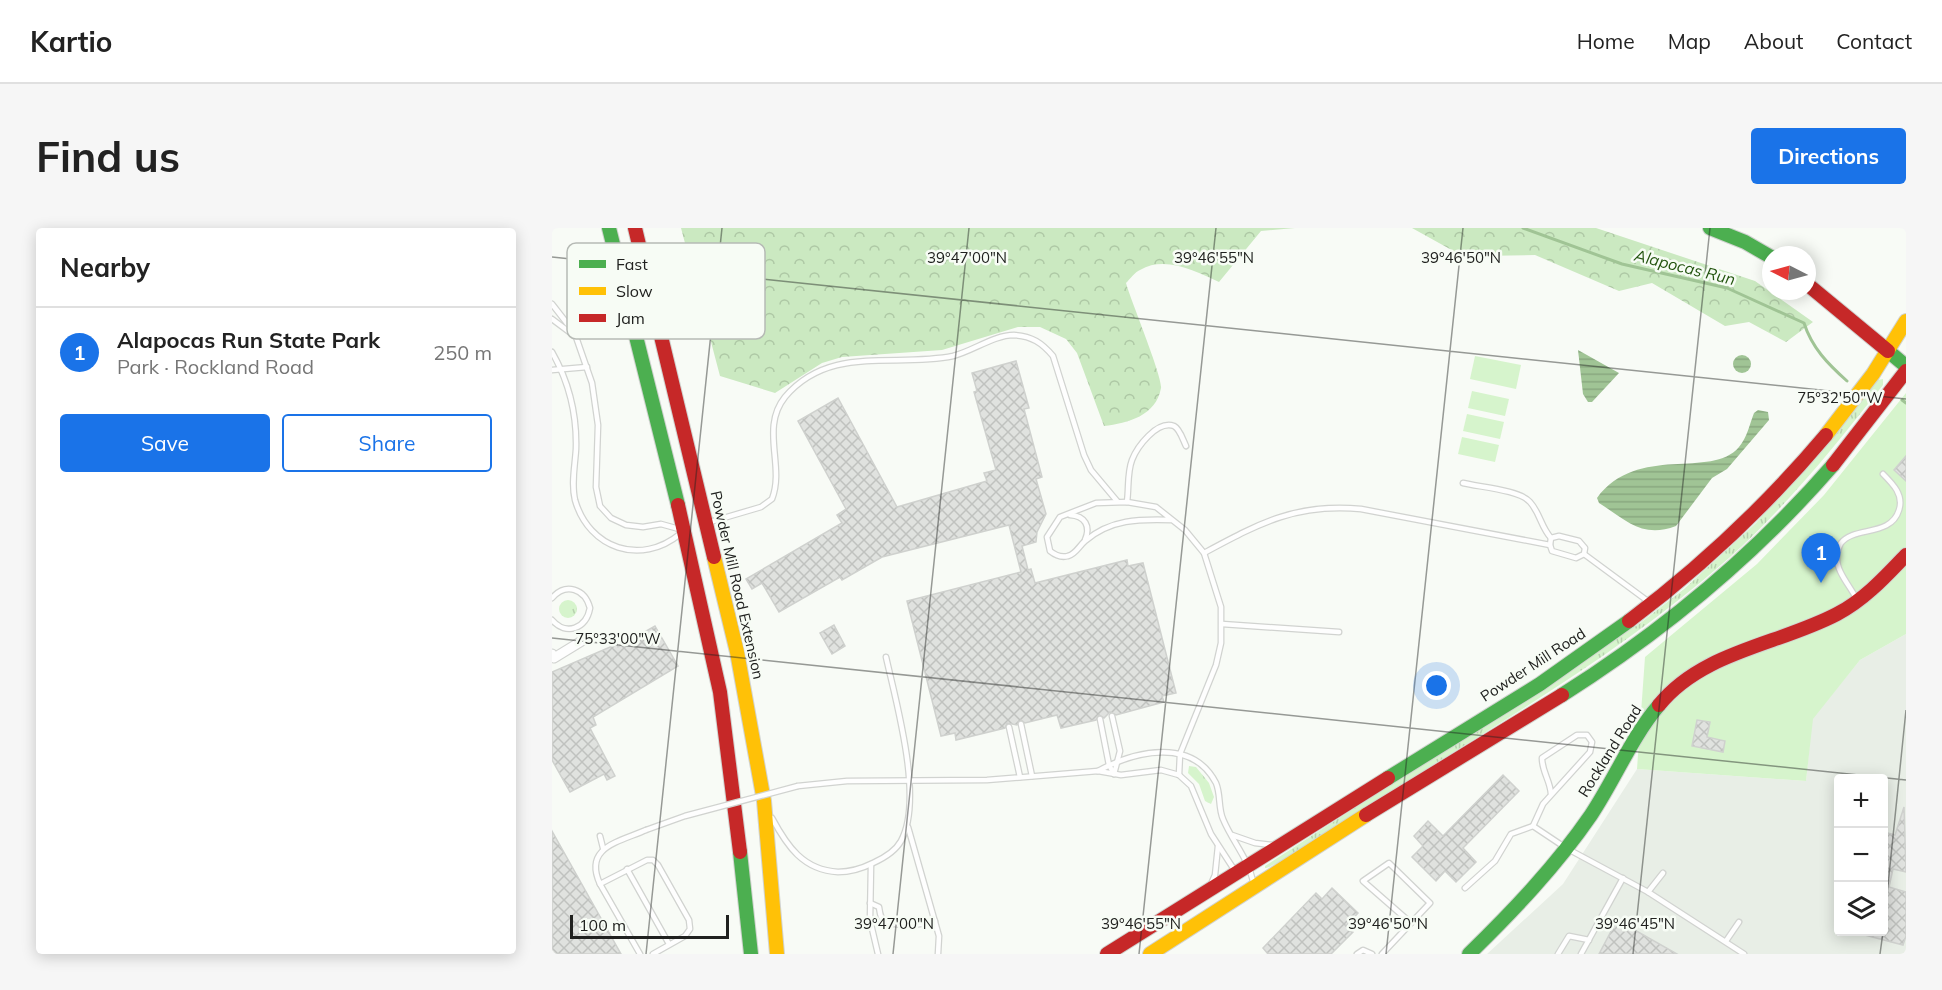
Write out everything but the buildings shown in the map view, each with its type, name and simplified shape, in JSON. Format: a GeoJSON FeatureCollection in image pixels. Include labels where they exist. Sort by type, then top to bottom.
{"type":"FeatureCollection","features":[{"type":"Feature","properties":{"kind":"main road"},"geometry":{"type":"LineString","coordinates":[[609,228],[613,243]]}},
{"type":"Feature","properties":{"kind":"main road","name":"Powder Mill Road Extension"},"geometry":{"type":"LineString","coordinates":[[635,228],[639,243]]}},
{"type":"Feature","properties":{"kind":"main road"},"geometry":{"type":"LineString","coordinates":[[1710,228],[1745,242],[1762,252]]}},
{"type":"Feature","properties":{"kind":"main road"},"geometry":{"type":"LineString","coordinates":[[1816,292],[1906,366]]}},
{"type":"Feature","properties":{"kind":"main road","name":"Powder Mill Road"},"geometry":{"type":"LineString","coordinates":[[1107,954],[1559,671],[1651,604],[1700,565],[1791,479],[1842,416],[1888,351],[1906,321]]}},
{"type":"Feature","properties":{"kind":"main road"},"geometry":{"type":"LineString","coordinates":[[637,339],[684,530],[720,692],[730,755],[750,952]]}},
{"type":"Feature","properties":{"kind":"main road","name":"Powder Mill Road Extension"},"geometry":{"type":"LineString","coordinates":[[662,339],[737,652],[764,801],[777,954]]}},
{"type":"Feature","properties":{"kind":"main road"},"geometry":{"type":"LineString","coordinates":[[1150,954],[1254,886],[1620,657],[1682,611],[1773,531],[1835,462],[1906,371]]}},
{"type":"Feature","properties":{"kind":"main road","name":"Rockland Road"},"geometry":{"type":"LineString","coordinates":[[1469,954],[1566,848],[1590,815],[1652,713],[1676,687],[1708,666],[1748,647],[1826,619],[1858,601],[1879,584],[1906,555]]}},
{"type":"Feature","properties":{"kind":"street"},"geometry":{"type":"LineString","coordinates":[[552,654],[554,658],[585,639]]}},
{"type":"Feature","properties":{"kind":"lane"},"geometry":{"type":"LineString","coordinates":[[552,304],[567,324]]}},
{"type":"Feature","properties":{"kind":"lane"},"geometry":{"type":"LineString","coordinates":[[552,319],[567,329]]}},
{"type":"Feature","properties":{"kind":"lane"},"geometry":{"type":"LineString","coordinates":[[552,352],[562,370],[572,404],[576,436],[574,496],[585,522],[602,540],[628,549],[667,544],[684,530],[761,507],[772,499],[777,474],[772,443],[775,419],[783,399],[805,379],[824,368],[851,361],[954,356],[1012,335],[1030,337],[1042,343],[1053,356],[1084,455],[1091,470],[1118,501]]}},
{"type":"Feature","properties":{"kind":"lane"},"geometry":{"type":"LineString","coordinates":[[576,339],[587,367],[598,417],[596,487],[600,506],[611,518],[626,525],[643,527],[661,524],[684,530]]}},
{"type":"Feature","properties":{"kind":"lane"},"geometry":{"type":"LineString","coordinates":[[552,370],[587,367]]}},
{"type":"Feature","properties":{"kind":"lane"},"geometry":{"type":"LineString","coordinates":[[1127,502],[1132,459],[1149,436],[1165,426],[1173,426],[1179,430],[1186,446]]}},
{"type":"Feature","properties":{"kind":"lane"},"geometry":{"type":"LineString","coordinates":[[1858,601],[1838,567],[1837,555],[1841,543],[1850,537],[1880,529],[1892,522],[1899,512],[1901,500],[1895,487],[1883,474]]}},
{"type":"Feature","properties":{"kind":"lane"},"geometry":{"type":"LineString","coordinates":[[1463,483],[1518,495],[1529,500],[1542,528],[1551,538]]}},
{"type":"Feature","properties":{"kind":"lane"},"geometry":{"type":"LineString","coordinates":[[1171,520],[1124,521],[1102,530],[1085,541],[1069,556],[1062,557],[1050,551],[1047,537],[1060,517],[1096,503],[1118,501],[1156,507],[1185,530],[1204,553],[1216,585],[1222,624],[1216,665],[1180,754],[1179,775]]}},
{"type":"Feature","properties":{"kind":"lane"},"geometry":{"type":"LineString","coordinates":[[1204,553],[1264,521],[1292,512],[1334,506],[1372,511],[1550,545]]}},
{"type":"Feature","properties":{"kind":"lane"},"geometry":{"type":"LineString","coordinates":[[1068,514],[1081,517],[1086,522],[1088,527],[1085,541]]}},
{"type":"Feature","properties":{"kind":"lane"},"geometry":{"type":"LineString","coordinates":[[1551,538],[1559,536],[1579,541],[1585,548],[1584,554]]}},
{"type":"Feature","properties":{"kind":"lane"},"geometry":{"type":"LineString","coordinates":[[1551,538],[1552,551],[1576,558],[1584,554]]}},
{"type":"Feature","properties":{"kind":"lane"},"geometry":{"type":"LineString","coordinates":[[1584,554],[1651,604]]}},
{"type":"Feature","properties":{"kind":"lane"},"geometry":{"type":"LineString","coordinates":[[552,591],[575,589],[584,594],[590,608],[588,616],[580,626],[569,630],[560,628],[552,620]]}},
{"type":"Feature","properties":{"kind":"lane"},"geometry":{"type":"LineString","coordinates":[[552,598],[559,591]]}},
{"type":"Feature","properties":{"kind":"lane"},"geometry":{"type":"LineString","coordinates":[[1222,624],[1339,632]]}},
{"type":"Feature","properties":{"kind":"lane"},"geometry":{"type":"LineString","coordinates":[[764,801],[785,843],[800,859],[815,868],[841,872],[870,865],[894,850],[901,842],[907,822],[909,781],[907,757],[886,657]]}},
{"type":"Feature","properties":{"kind":"lane"},"geometry":{"type":"LineString","coordinates":[[1112,716],[1120,751],[1114,774]]}},
{"type":"Feature","properties":{"kind":"lane"},"geometry":{"type":"LineString","coordinates":[[1100,719],[1109,765],[1114,774]]}},
{"type":"Feature","properties":{"kind":"lane"},"geometry":{"type":"LineString","coordinates":[[1021,724],[1032,776]]}},
{"type":"Feature","properties":{"kind":"lane"},"geometry":{"type":"LineString","coordinates":[[1009,727],[1020,777]]}},
{"type":"Feature","properties":{"kind":"lane"},"geometry":{"type":"LineString","coordinates":[[1465,888],[1495,861],[1511,834],[1533,826],[1551,794],[1590,752],[1592,742],[1587,735],[1577,735],[1542,758],[1542,769],[1550,780],[1551,794]]}},
{"type":"Feature","properties":{"kind":"lane"},"geometry":{"type":"LineString","coordinates":[[1098,771],[1118,761],[1155,751],[1180,754],[1193,759],[1208,770],[1217,787],[1222,819],[1250,865],[1254,886]]}},
{"type":"Feature","properties":{"kind":"lane"},"geometry":{"type":"LineString","coordinates":[[640,954],[593,869],[595,859],[603,848],[685,816],[798,786],[847,781],[1020,777],[1098,771],[1114,774],[1161,770],[1179,775],[1191,786],[1218,846],[1236,873],[1254,886]]}},
{"type":"Feature","properties":{"kind":"lane"},"geometry":{"type":"LineString","coordinates":[[907,822],[939,936],[938,954]]}},
{"type":"Feature","properties":{"kind":"lane"},"geometry":{"type":"LineString","coordinates":[[1533,826],[1566,848],[1648,892],[1744,954]]}},
{"type":"Feature","properties":{"kind":"lane"},"geometry":{"type":"LineString","coordinates":[[1232,835],[1255,843],[1280,846]]}},
{"type":"Feature","properties":{"kind":"lane"},"geometry":{"type":"LineString","coordinates":[[600,836],[603,848]]}},
{"type":"Feature","properties":{"kind":"lane"},"geometry":{"type":"LineString","coordinates":[[1207,893],[1215,875],[1218,846]]}},
{"type":"Feature","properties":{"kind":"lane"},"geometry":{"type":"LineString","coordinates":[[600,884],[627,869],[647,860],[653,860],[689,920],[690,929],[685,936],[653,954]]}},
{"type":"Feature","properties":{"kind":"lane"},"geometry":{"type":"LineString","coordinates":[[1382,954],[1412,923],[1430,903],[1389,863],[1363,881],[1412,923]]}},
{"type":"Feature","properties":{"kind":"lane"},"geometry":{"type":"LineString","coordinates":[[870,865],[870,920],[878,954]]}},
{"type":"Feature","properties":{"kind":"lane"},"geometry":{"type":"LineString","coordinates":[[627,869],[669,944]]}},
{"type":"Feature","properties":{"kind":"lane"},"geometry":{"type":"LineString","coordinates":[[1648,892],[1663,873]]}},
{"type":"Feature","properties":{"kind":"lane"},"geometry":{"type":"LineString","coordinates":[[1581,954],[1623,878]]}},
{"type":"Feature","properties":{"kind":"lane"},"geometry":{"type":"LineString","coordinates":[[870,903],[879,908],[881,917],[889,923],[921,925],[935,921]]}},
{"type":"Feature","properties":{"kind":"lane"},"geometry":{"type":"LineString","coordinates":[[1726,941],[1739,922]]}},
{"type":"Feature","properties":{"kind":"lane"},"geometry":{"type":"LineString","coordinates":[[1558,954],[1569,936],[1589,939]]}},
{"type":"Feature","properties":{"kind":"lane"},"geometry":{"type":"LineString","coordinates":[[1357,954],[1363,950],[1372,954]]}},
{"type":"Feature","properties":{"kind":"shaded area"},"geometry":{"type":"Polygon","coordinates":[[[1578,350],[1619,373],[1592,402],[1588,402],[1583,394],[1578,350]]]}},
{"type":"Feature","properties":{"kind":"shaded area"},"geometry":{"type":"Polygon","coordinates":[[[1738,355],[1746,355],[1751,360],[1749,371],[1738,373],[1733,368],[1733,360],[1738,355]]]}},
{"type":"Feature","properties":{"kind":"shaded area"},"geometry":{"type":"Polygon","coordinates":[[[1758,410],[1768,412],[1769,420],[1727,469],[1712,478],[1676,526],[1664,529],[1644,529],[1626,521],[1599,503],[1597,498],[1614,481],[1633,471],[1653,466],[1711,461],[1727,456],[1742,443],[1754,413],[1758,410]]]}},
{"type":"Feature","properties":{"kind":"shaded area"},"geometry":{"type":"Polygon","coordinates":[[[1906,634],[1906,954],[1487,954],[1563,884],[1637,769],[1806,781],[1812,719],[1860,660],[1906,634]]]}},
{"type":"Feature","properties":{"kind":"green space"},"geometry":{"type":"Polygon","coordinates":[[[681,228],[1295,228],[1261,231],[1219,282],[1191,270],[1160,264],[1138,271],[1126,283],[1157,370],[1161,388],[1158,398],[1147,412],[1122,423],[1104,426],[1077,353],[1066,339],[1040,327],[1018,327],[942,350],[842,357],[822,363],[775,393],[720,376],[710,339],[765,339],[765,243],[685,243],[681,228]]]}},
{"type":"Feature","properties":{"kind":"green space"},"geometry":{"type":"Polygon","coordinates":[[[1412,228],[1596,228],[1755,281],[1762,286],[1762,300],[1782,300],[1813,322],[1786,342],[1749,322],[1725,326],[1652,283],[1619,291],[1535,255],[1478,256],[1457,253],[1412,228]]]}},
{"type":"Feature","properties":{"kind":"green space"},"geometry":{"type":"Polygon","coordinates":[[[1475,356],[1521,365],[1516,389],[1470,379],[1475,356]]]}},
{"type":"Feature","properties":{"kind":"green space"},"geometry":{"type":"Polygon","coordinates":[[[1883,379],[1883,385],[1771,518],[1688,593],[1558,686],[1302,849],[1265,868],[1639,624],[1684,589],[1756,523],[1878,380],[1883,379]]]}},
{"type":"Feature","properties":{"kind":"green space"},"geometry":{"type":"Polygon","coordinates":[[[1472,391],[1509,399],[1505,416],[1468,408],[1472,391]]]}},
{"type":"Feature","properties":{"kind":"green space"},"geometry":{"type":"Polygon","coordinates":[[[1906,393],[1906,634],[1860,660],[1813,719],[1806,781],[1637,769],[1645,657],[1757,564],[1824,495],[1906,393]]]}},
{"type":"Feature","properties":{"kind":"green space"},"geometry":{"type":"Polygon","coordinates":[[[1467,414],[1504,422],[1500,439],[1463,431],[1467,414]]]}},
{"type":"Feature","properties":{"kind":"green space"},"geometry":{"type":"Polygon","coordinates":[[[1462,437],[1499,445],[1495,462],[1458,454],[1462,437]]]}},
{"type":"Feature","properties":{"kind":"green space"},"geometry":{"type":"Polygon","coordinates":[[[564,600],[572,600],[577,605],[575,616],[564,618],[559,613],[559,605],[564,600]]]}},
{"type":"Feature","properties":{"kind":"green space"},"geometry":{"type":"Polygon","coordinates":[[[1189,766],[1196,767],[1209,783],[1214,797],[1211,804],[1205,801],[1199,784],[1188,773],[1189,766]]]}},
{"type":"Feature","properties":{"kind":"waterway","name":"Alapocas Run"},"geometry":{"type":"LineString","coordinates":[[1523,228],[1622,264],[1727,288],[1804,323],[1821,355],[1847,381]]}},
{"type":"Feature","properties":{"kind":"waterway","name":"Alapocas Run"},"geometry":{"type":"LineString","coordinates":[[1902,400],[1906,403]]}},
{"type":"Feature","properties":{"kind":"traffic: fast"},"geometry":{"type":"LineString","coordinates":[[609,228],[613,243]]}},
{"type":"Feature","properties":{"kind":"traffic: fast"},"geometry":{"type":"LineString","coordinates":[[1710,228],[1745,242],[1762,252]]}},
{"type":"Feature","properties":{"kind":"traffic: fast"},"geometry":{"type":"LineString","coordinates":[[637,339],[678,505]]}},
{"type":"Feature","properties":{"kind":"traffic: fast"},"geometry":{"type":"LineString","coordinates":[[1888,351],[1906,366]]}},
{"type":"Feature","properties":{"kind":"traffic: fast"},"geometry":{"type":"LineString","coordinates":[[1562,695],[1636,645],[1706,590],[1772,530],[1833,465]]}},
{"type":"Feature","properties":{"kind":"traffic: fast"},"geometry":{"type":"LineString","coordinates":[[1388,778],[1540,684],[1629,621]]}},
{"type":"Feature","properties":{"kind":"traffic: fast"},"geometry":{"type":"LineString","coordinates":[[1469,954],[1533,888],[1578,834],[1600,801],[1640,731],[1659,705]]}},
{"type":"Feature","properties":{"kind":"traffic: fast"},"geometry":{"type":"LineString","coordinates":[[740,852],[751,954]]}},
{"type":"Feature","properties":{"kind":"traffic: slow"},"geometry":{"type":"LineString","coordinates":[[1826,435],[1873,374],[1906,321]]}},
{"type":"Feature","properties":{"kind":"traffic: slow"},"geometry":{"type":"LineString","coordinates":[[714,557],[737,652],[764,801],[777,954]]}},
{"type":"Feature","properties":{"kind":"traffic: slow"},"geometry":{"type":"LineString","coordinates":[[1150,954],[1366,815]]}},
{"type":"Feature","properties":{"kind":"traffic: jam"},"geometry":{"type":"LineString","coordinates":[[635,228],[639,243]]}},
{"type":"Feature","properties":{"kind":"traffic: jam"},"geometry":{"type":"LineString","coordinates":[[1816,291],[1888,351]]}},
{"type":"Feature","properties":{"kind":"traffic: jam"},"geometry":{"type":"LineString","coordinates":[[662,339],[714,557]]}},
{"type":"Feature","properties":{"kind":"traffic: jam"},"geometry":{"type":"LineString","coordinates":[[1833,465],[1906,371]]}},
{"type":"Feature","properties":{"kind":"traffic: jam"},"geometry":{"type":"LineString","coordinates":[[1629,621],[1733,534],[1781,486],[1826,435]]}},
{"type":"Feature","properties":{"kind":"traffic: jam"},"geometry":{"type":"LineString","coordinates":[[678,505],[720,692],[740,852]]}},
{"type":"Feature","properties":{"kind":"traffic: jam"},"geometry":{"type":"LineString","coordinates":[[1659,705],[1697,672],[1742,651],[1814,625],[1847,608],[1874,588],[1906,555]]}},
{"type":"Feature","properties":{"kind":"traffic: jam"},"geometry":{"type":"LineString","coordinates":[[1366,815],[1562,695]]}},
{"type":"Feature","properties":{"kind":"traffic: jam"},"geometry":{"type":"LineString","coordinates":[[1107,954],[1388,778]]}},
{"type":"Feature","properties":{"kind":"place","name":"Alapocas Run State Park"},"geometry":{"type":"Point","coordinates":[1821,583]}}]}
